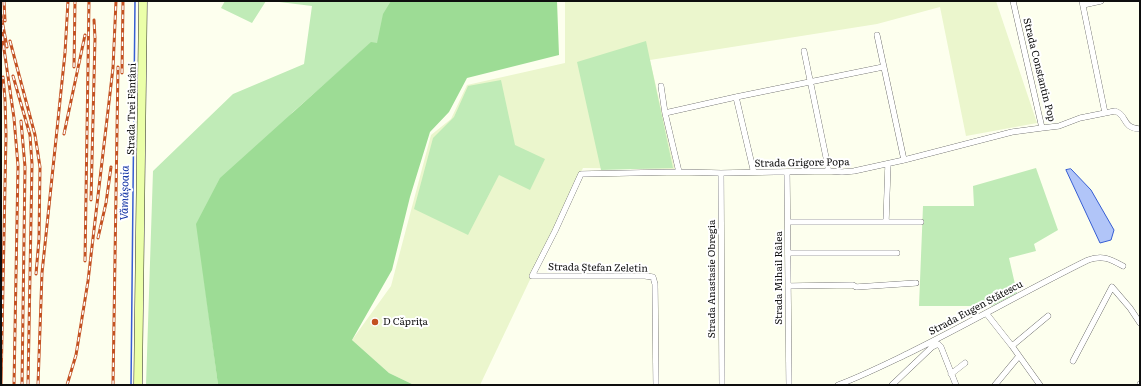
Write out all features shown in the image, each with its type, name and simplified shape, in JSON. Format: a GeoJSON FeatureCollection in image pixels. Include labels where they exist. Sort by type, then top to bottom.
{"type":"FeatureCollection","features":[{"type":"Feature","properties":{"kind":"main road","name":"Strada Trei Fântâni"},"geometry":{"type":"LineString","coordinates":[[138,385],[143,1]]}},
{"type":"Feature","properties":{"kind":"street","name":"Strada Constantin Pop"},"geometry":{"type":"LineString","coordinates":[[1012,1],[1042,128],[1059,126],[1080,118],[1105,113]]}},
{"type":"Feature","properties":{"kind":"street"},"geometry":{"type":"LineString","coordinates":[[1101,1],[1083,3],[1105,113],[1117,112],[1128,125],[1134,129],[1140,129]]}},
{"type":"Feature","properties":{"kind":"street"},"geometry":{"type":"LineString","coordinates":[[877,35],[904,160]]}},
{"type":"Feature","properties":{"kind":"street"},"geometry":{"type":"LineString","coordinates":[[804,51],[828,171]]}},
{"type":"Feature","properties":{"kind":"street"},"geometry":{"type":"LineString","coordinates":[[665,113],[883,67]]}},
{"type":"Feature","properties":{"kind":"street"},"geometry":{"type":"LineString","coordinates":[[661,86],[665,113],[679,172]]}},
{"type":"Feature","properties":{"kind":"street"},"geometry":{"type":"LineString","coordinates":[[736,97],[753,172]]}},
{"type":"Feature","properties":{"kind":"street","name":"Strada Grigore Popa"},"geometry":{"type":"LineString","coordinates":[[532,276],[582,174],[854,171],[888,164],[1012,132],[1042,128]]}},
{"type":"Feature","properties":{"kind":"street"},"geometry":{"type":"LineString","coordinates":[[886,222],[888,164]]}},
{"type":"Feature","properties":{"kind":"street","name":"Strada Mihail Râlea"},"geometry":{"type":"LineString","coordinates":[[787,172],[789,385]]}},
{"type":"Feature","properties":{"kind":"street","name":"Strada Anastasie Obregia"},"geometry":{"type":"LineString","coordinates":[[721,173],[722,385]]}},
{"type":"Feature","properties":{"kind":"street"},"geometry":{"type":"LineString","coordinates":[[788,222],[921,222]]}},
{"type":"Feature","properties":{"kind":"street"},"geometry":{"type":"LineString","coordinates":[[788,253],[897,253]]}},
{"type":"Feature","properties":{"kind":"street","name":"Strada Eugen Stătescu"},"geometry":{"type":"LineString","coordinates":[[838,385],[862,376],[939,338],[1088,260],[1102,257],[1123,266]]}},
{"type":"Feature","properties":{"kind":"street","name":"Strada Ștefan Zeletin"},"geometry":{"type":"LineString","coordinates":[[532,276],[653,277],[655,284],[656,385]]}},
{"type":"Feature","properties":{"kind":"street"},"geometry":{"type":"LineString","coordinates":[[788,286],[852,285],[856,287],[916,283]]}},
{"type":"Feature","properties":{"kind":"street"},"geometry":{"type":"LineString","coordinates":[[1073,361],[1112,287],[1130,308],[1140,323]]}},
{"type":"Feature","properties":{"kind":"street"},"geometry":{"type":"LineString","coordinates":[[986,313],[1040,385]]}},
{"type":"Feature","properties":{"kind":"street"},"geometry":{"type":"LineString","coordinates":[[1012,346],[1048,316]]}},
{"type":"Feature","properties":{"kind":"street"},"geometry":{"type":"LineString","coordinates":[[892,385],[932,347],[938,344],[941,347],[955,385]]}},
{"type":"Feature","properties":{"kind":"street"},"geometry":{"type":"LineString","coordinates":[[996,385],[1019,356]]}},
{"type":"Feature","properties":{"kind":"street"},"geometry":{"type":"LineString","coordinates":[[951,374],[965,363]]}},
{"type":"Feature","properties":{"kind":"green space"},"geometry":{"type":"Polygon","coordinates":[[[225,1],[266,1],[252,23],[221,8],[225,1]]]}},
{"type":"Feature","properties":{"kind":"green space"},"geometry":{"type":"Polygon","coordinates":[[[271,1],[438,1],[377,43],[371,43],[293,112],[197,224],[218,385],[146,385],[153,171],[233,94],[304,64],[312,6],[271,1]]]}},
{"type":"Feature","properties":{"kind":"green space"},"geometry":{"type":"Polygon","coordinates":[[[391,1],[557,1],[559,55],[467,78],[449,112],[430,132],[410,197],[392,270],[352,340],[389,373],[414,385],[218,385],[196,224],[220,178],[371,42],[377,43],[383,14],[391,1]]]}},
{"type":"Feature","properties":{"kind":"green space"},"geometry":{"type":"Polygon","coordinates":[[[565,1],[996,1],[1037,123],[966,136],[940,7],[877,24],[650,60],[675,169],[583,168],[480,385],[414,385],[389,373],[352,340],[391,286],[431,135],[451,119],[467,85],[565,63],[565,1]]]}},
{"type":"Feature","properties":{"kind":"green space"},"geometry":{"type":"Polygon","coordinates":[[[646,41],[673,168],[601,170],[577,62],[646,41]]]}},
{"type":"Feature","properties":{"kind":"green space"},"geometry":{"type":"Polygon","coordinates":[[[501,80],[515,145],[545,159],[530,190],[499,175],[468,235],[414,209],[433,138],[454,117],[468,86],[501,80]]]}},
{"type":"Feature","properties":{"kind":"green space"},"geometry":{"type":"Polygon","coordinates":[[[1036,168],[1058,230],[1034,244],[1036,251],[1009,258],[1017,293],[992,306],[919,306],[923,206],[974,206],[973,186],[1036,168]]]}},
{"type":"Feature","properties":{"kind":"water"},"geometry":{"type":"Polygon","coordinates":[[[1071,169],[1091,190],[1114,230],[1111,240],[1100,243],[1066,170],[1071,169]]]}},
{"type":"Feature","properties":{"kind":"waterway","name":"Vămășoaia"},"geometry":{"type":"LineString","coordinates":[[131,385],[135,1]]}},
{"type":"Feature","properties":{"kind":"railway"},"geometry":{"type":"LineString","coordinates":[[4,1],[5,21]]}},
{"type":"Feature","properties":{"kind":"railway"},"geometry":{"type":"LineString","coordinates":[[38,385],[42,273],[65,53],[68,1]]}},
{"type":"Feature","properties":{"kind":"railway"},"geometry":{"type":"LineString","coordinates":[[74,67],[75,1]]}},
{"type":"Feature","properties":{"kind":"railway"},"geometry":{"type":"LineString","coordinates":[[85,261],[89,1]]}},
{"type":"Feature","properties":{"kind":"railway"},"geometry":{"type":"LineString","coordinates":[[67,385],[76,355],[88,281],[113,68],[116,1]]}},
{"type":"Feature","properties":{"kind":"railway"},"geometry":{"type":"LineString","coordinates":[[122,73],[123,1]]}},
{"type":"Feature","properties":{"kind":"railway"},"geometry":{"type":"LineString","coordinates":[[7,47],[1,15],[3,42],[14,118],[18,166],[14,385]]}},
{"type":"Feature","properties":{"kind":"railway"},"geometry":{"type":"LineString","coordinates":[[91,200],[95,38],[94,20]]}},
{"type":"Feature","properties":{"kind":"railway"},"geometry":{"type":"LineString","coordinates":[[64,134],[85,35]]}},
{"type":"Feature","properties":{"kind":"railway"},"geometry":{"type":"LineString","coordinates":[[10,41],[35,135],[40,167],[39,239],[36,274]]}},
{"type":"Feature","properties":{"kind":"railway"},"geometry":{"type":"LineString","coordinates":[[113,385],[118,67]]}},
{"type":"Feature","properties":{"kind":"railway"},"geometry":{"type":"LineString","coordinates":[[13,76],[30,135],[32,164],[28,385]]}},
{"type":"Feature","properties":{"kind":"railway"},"geometry":{"type":"LineString","coordinates":[[1,385],[6,135],[3,77]]}},
{"type":"Feature","properties":{"kind":"railway"},"geometry":{"type":"LineString","coordinates":[[21,121],[25,167],[22,385]]}},
{"type":"Feature","properties":{"kind":"railway"},"geometry":{"type":"LineString","coordinates":[[98,238],[106,203],[111,167]]}},
{"type":"Feature","properties":{"kind":"place","name":"D Căprița"},"geometry":{"type":"Point","coordinates":[375,322]}}]}
